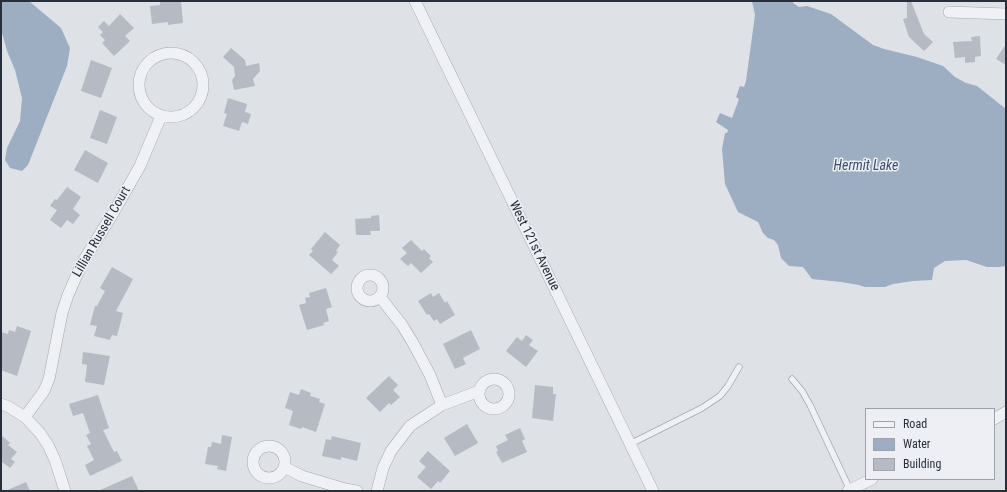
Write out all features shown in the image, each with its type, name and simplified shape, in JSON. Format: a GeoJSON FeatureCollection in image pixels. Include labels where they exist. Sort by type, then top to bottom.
{"type":"FeatureCollection","features":[{"type":"Feature","properties":{"kind":"street","name":"West 121st Avenue"},"geometry":{"type":"LineString","coordinates":[[415,1],[653,491]]}},
{"type":"Feature","properties":{"kind":"street"},"geometry":{"type":"LineString","coordinates":[[949,12],[1006,14]]}},
{"type":"Feature","properties":{"kind":"street"},"geometry":{"type":"LineString","coordinates":[[165,53],[175,53],[186,56],[194,63],[200,72],[203,82],[202,92],[198,102],[191,110],[182,115],[172,118],[161,116],[152,112],[144,104],[139,94],[138,83],[140,73],[146,64],[154,57],[165,53]]}},
{"type":"Feature","properties":{"kind":"street","name":"Lillian Russell Court"},"geometry":{"type":"LineString","coordinates":[[25,417],[44,391],[49,379],[64,307],[82,263],[140,166],[161,116]]}},
{"type":"Feature","properties":{"kind":"street"},"geometry":{"type":"LineString","coordinates":[[380,297],[402,325],[413,343],[430,375],[442,404]]}},
{"type":"Feature","properties":{"kind":"street"},"geometry":{"type":"LineString","coordinates":[[377,491],[383,468],[392,451],[410,426],[442,404],[479,391]]}},
{"type":"Feature","properties":{"kind":"street"},"geometry":{"type":"LineString","coordinates":[[1,404],[25,417],[48,444],[55,460],[64,491]]}},
{"type":"Feature","properties":{"kind":"street"},"geometry":{"type":"LineString","coordinates":[[995,418],[1006,412]]}},
{"type":"Feature","properties":{"kind":"street"},"geometry":{"type":"LineString","coordinates":[[284,467],[302,476],[345,489],[357,491]]}},
{"type":"Feature","properties":{"kind":"street"},"geometry":{"type":"LineString","coordinates":[[849,490],[870,480]]}},
{"type":"Feature","properties":{"kind":"lane"},"geometry":{"type":"LineString","coordinates":[[630,444],[702,408],[720,396],[728,386],[739,367]]}},
{"type":"Feature","properties":{"kind":"lane"},"geometry":{"type":"LineString","coordinates":[[792,379],[802,391],[810,405],[849,490]]}},
{"type":"Feature","properties":{"kind":"water"},"geometry":{"type":"Polygon","coordinates":[[[1,1],[29,1],[61,28],[70,48],[67,66],[28,165],[22,171],[10,168],[5,160],[7,148],[20,121],[22,98],[15,70],[7,51],[1,29],[1,1]]]}},
{"type":"Feature","properties":{"kind":"water","name":"Hermit Lake"},"geometry":{"type":"Polygon","coordinates":[[[752,1],[793,1],[793,3],[799,7],[807,6],[831,14],[873,45],[943,66],[955,77],[966,83],[977,86],[1006,109],[1006,266],[987,267],[966,260],[945,261],[934,268],[932,280],[913,281],[893,284],[885,287],[865,287],[841,282],[812,279],[803,267],[789,266],[781,258],[778,245],[774,240],[768,238],[763,233],[758,222],[738,212],[725,184],[722,149],[725,133],[727,133],[728,130],[716,122],[720,113],[732,118],[739,99],[736,97],[740,86],[744,87],[746,81],[755,15],[752,1]]]}},
{"type":"Feature","properties":{"kind":"building"},"geometry":{"type":"Polygon","coordinates":[[[160,1],[181,1],[183,23],[168,25],[168,22],[152,24],[150,6],[160,5],[160,1]]]}},
{"type":"Feature","properties":{"kind":"building"},"geometry":{"type":"Polygon","coordinates":[[[907,1],[911,1],[924,34],[933,42],[924,51],[909,37],[903,19],[907,18],[907,1]]]}},
{"type":"Feature","properties":{"kind":"building"},"geometry":{"type":"Polygon","coordinates":[[[120,14],[134,28],[125,36],[130,41],[114,56],[102,43],[105,40],[100,35],[103,32],[98,27],[104,21],[109,26],[120,14]]]}},
{"type":"Feature","properties":{"kind":"building"},"geometry":{"type":"Polygon","coordinates":[[[980,36],[981,56],[975,57],[975,62],[965,63],[965,57],[955,58],[953,42],[972,41],[971,37],[980,36]]]}},
{"type":"Feature","properties":{"kind":"building"},"geometry":{"type":"Polygon","coordinates":[[[1006,44],[1006,65],[996,59],[1006,44]]]}},
{"type":"Feature","properties":{"kind":"building"},"geometry":{"type":"Polygon","coordinates":[[[231,48],[245,60],[246,66],[259,63],[260,71],[253,79],[255,86],[234,90],[232,80],[235,76],[234,67],[223,57],[231,48]]]}},
{"type":"Feature","properties":{"kind":"building"},"geometry":{"type":"Polygon","coordinates":[[[91,60],[112,68],[101,98],[81,91],[91,60]]]}},
{"type":"Feature","properties":{"kind":"building"},"geometry":{"type":"Polygon","coordinates":[[[228,98],[247,104],[245,112],[251,114],[248,124],[242,122],[239,131],[223,126],[227,114],[224,113],[228,98]]]}},
{"type":"Feature","properties":{"kind":"building"},"geometry":{"type":"Polygon","coordinates":[[[100,110],[117,117],[107,144],[90,138],[100,110]]]}},
{"type":"Feature","properties":{"kind":"building"},"geometry":{"type":"Polygon","coordinates":[[[85,150],[108,163],[98,183],[74,170],[85,150]]]}},
{"type":"Feature","properties":{"kind":"building"},"geometry":{"type":"Polygon","coordinates":[[[67,187],[81,197],[73,209],[80,215],[73,224],[67,220],[61,228],[50,220],[57,210],[50,206],[55,199],[57,200],[67,187]]]}},
{"type":"Feature","properties":{"kind":"building"},"geometry":{"type":"Polygon","coordinates":[[[379,215],[380,231],[370,231],[371,235],[356,235],[355,219],[371,218],[371,216],[379,215]]]}},
{"type":"Feature","properties":{"kind":"building"},"geometry":{"type":"Polygon","coordinates":[[[325,232],[340,245],[336,251],[338,252],[332,260],[339,266],[331,274],[309,255],[313,251],[311,249],[325,232]]]}},
{"type":"Feature","properties":{"kind":"building"},"geometry":{"type":"Polygon","coordinates":[[[411,240],[422,251],[424,249],[431,256],[429,258],[433,262],[421,273],[411,263],[408,266],[400,259],[407,253],[402,248],[411,240]]]}},
{"type":"Feature","properties":{"kind":"building"},"geometry":{"type":"Polygon","coordinates":[[[112,267],[133,279],[116,311],[123,313],[117,336],[112,335],[110,340],[94,336],[97,326],[90,325],[95,306],[97,306],[105,291],[100,288],[112,267]]]}},
{"type":"Feature","properties":{"kind":"building"},"geometry":{"type":"Polygon","coordinates":[[[326,288],[332,307],[326,309],[329,321],[323,323],[324,325],[307,330],[299,305],[306,303],[305,298],[310,297],[309,293],[326,288]]]}},
{"type":"Feature","properties":{"kind":"building"},"geometry":{"type":"Polygon","coordinates":[[[431,293],[433,297],[439,293],[445,303],[447,301],[455,315],[440,324],[437,319],[434,321],[429,314],[427,315],[418,301],[431,293]]]}},
{"type":"Feature","properties":{"kind":"building"},"geometry":{"type":"Polygon","coordinates":[[[17,326],[31,331],[17,376],[1,370],[1,332],[8,334],[9,330],[15,332],[17,326]]]}},
{"type":"Feature","properties":{"kind":"building"},"geometry":{"type":"Polygon","coordinates":[[[471,330],[480,349],[463,358],[466,364],[455,369],[443,344],[471,330]]]}},
{"type":"Feature","properties":{"kind":"building"},"geometry":{"type":"Polygon","coordinates":[[[526,335],[533,340],[529,345],[538,351],[526,367],[506,351],[517,337],[522,341],[526,335]]]}},
{"type":"Feature","properties":{"kind":"building"},"geometry":{"type":"Polygon","coordinates":[[[83,352],[110,356],[104,385],[85,382],[87,365],[82,364],[83,352]]]}},
{"type":"Feature","properties":{"kind":"building"},"geometry":{"type":"Polygon","coordinates":[[[389,376],[398,385],[393,390],[400,397],[391,405],[389,403],[380,412],[366,398],[389,376]]]}},
{"type":"Feature","properties":{"kind":"building"},"geometry":{"type":"Polygon","coordinates":[[[535,385],[553,387],[553,394],[556,394],[553,421],[532,418],[535,385]]]}},
{"type":"Feature","properties":{"kind":"building"},"geometry":{"type":"Polygon","coordinates":[[[301,389],[311,393],[310,396],[320,399],[319,402],[325,404],[316,432],[302,427],[301,429],[289,425],[293,411],[285,408],[290,392],[299,395],[301,389]]]}},
{"type":"Feature","properties":{"kind":"building"},"geometry":{"type":"Polygon","coordinates":[[[98,395],[109,428],[103,430],[114,452],[117,451],[122,461],[90,476],[85,465],[94,460],[87,446],[91,444],[86,435],[90,433],[83,413],[73,416],[69,404],[98,395]]]}},
{"type":"Feature","properties":{"kind":"building"},"geometry":{"type":"Polygon","coordinates":[[[467,424],[478,443],[455,456],[444,438],[467,424]]]}},
{"type":"Feature","properties":{"kind":"building"},"geometry":{"type":"Polygon","coordinates":[[[520,428],[525,439],[522,441],[527,452],[502,463],[496,452],[498,451],[496,446],[508,440],[505,435],[520,428]]]}},
{"type":"Feature","properties":{"kind":"building"},"geometry":{"type":"Polygon","coordinates":[[[1,435],[10,443],[8,445],[17,452],[11,459],[15,462],[10,468],[1,461],[1,435]]]}},
{"type":"Feature","properties":{"kind":"building"},"geometry":{"type":"Polygon","coordinates":[[[222,435],[232,437],[226,471],[217,469],[218,466],[205,464],[208,447],[211,447],[212,442],[221,444],[222,435]]]}},
{"type":"Feature","properties":{"kind":"building"},"geometry":{"type":"Polygon","coordinates":[[[332,436],[361,443],[357,461],[341,457],[341,460],[322,456],[326,439],[331,440],[332,436]]]}},
{"type":"Feature","properties":{"kind":"building"},"geometry":{"type":"Polygon","coordinates":[[[428,451],[450,471],[440,483],[438,481],[431,489],[417,477],[426,467],[419,461],[428,451]]]}},
{"type":"Feature","properties":{"kind":"building"},"geometry":{"type":"Polygon","coordinates":[[[132,476],[139,491],[98,491],[132,476]]]}},
{"type":"Feature","properties":{"kind":"building"},"geometry":{"type":"Polygon","coordinates":[[[26,482],[30,491],[5,491],[26,482]]]}}]}
